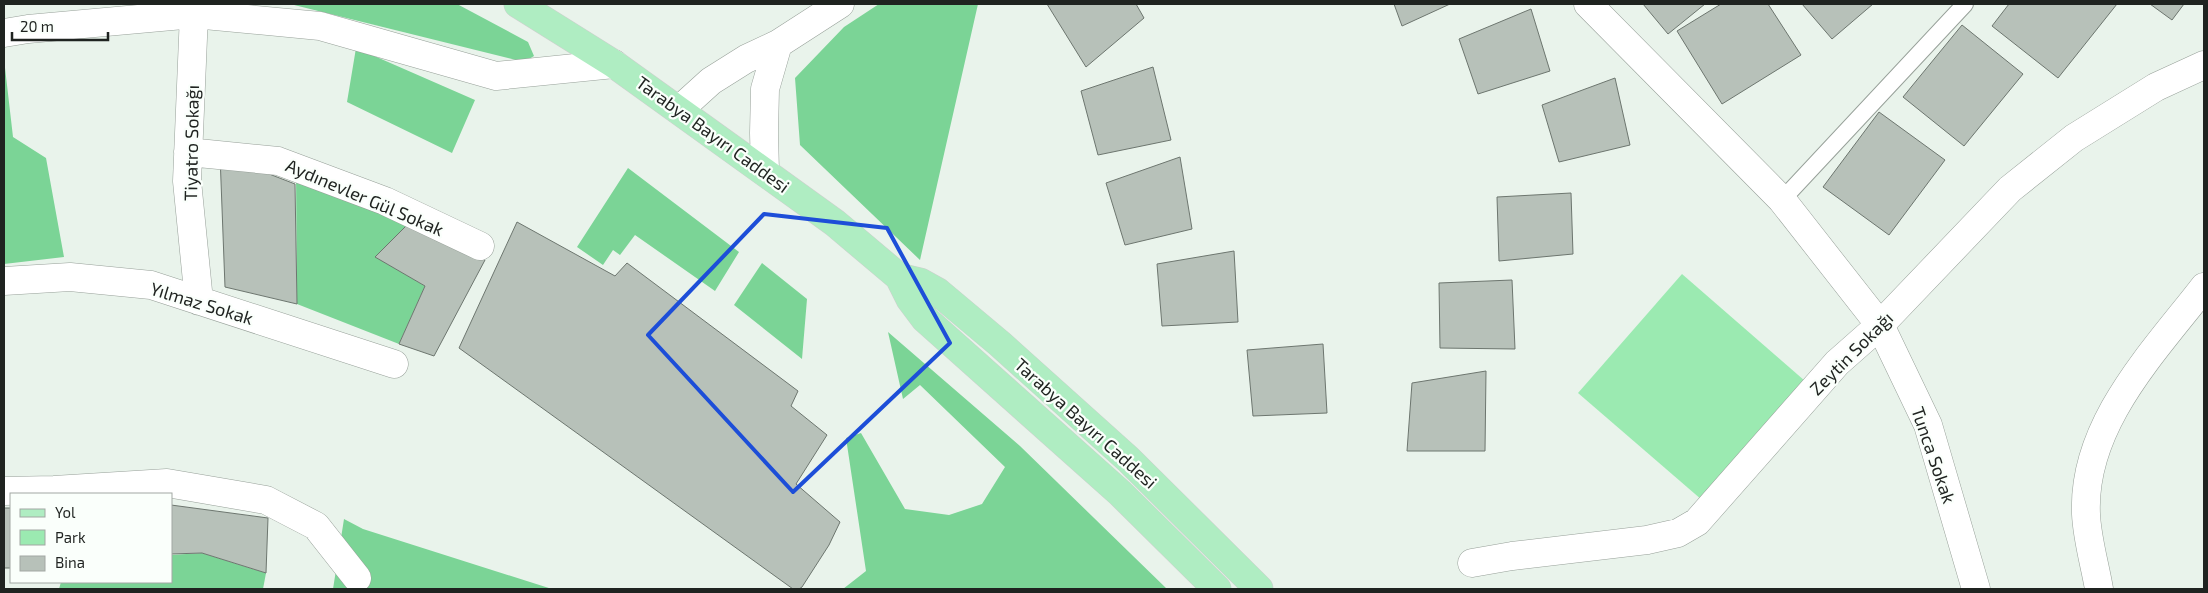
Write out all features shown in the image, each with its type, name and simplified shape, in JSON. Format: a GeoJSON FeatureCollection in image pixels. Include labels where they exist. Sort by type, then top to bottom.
{"type":"FeatureCollection","features":[{"type":"Feature","properties":{"kind":"main road","name":"Tarabya Bayırı Caddesi"},"geometry":{"type":"LineString","coordinates":[[518,4],[614,64],[835,223],[899,277],[910,299],[925,319],[1120,493],[1217,589]]}},
{"type":"Feature","properties":{"kind":"main road","name":"Tarabya Bayırı Caddesi"},"geometry":{"type":"LineString","coordinates":[[899,277],[920,282],[938,292],[1000,344],[1128,459],[1259,589]]}},
{"type":"Feature","properties":{"kind":"street"},"geometry":{"type":"LineString","coordinates":[[679,110],[711,81],[746,59],[778,44],[840,4]]}},
{"type":"Feature","properties":{"kind":"street","name":"Tunca Sokak"},"geometry":{"type":"LineString","coordinates":[[1588,4],[1782,200],[1880,325],[1928,425],[1976,589]]}},
{"type":"Feature","properties":{"kind":"street"},"geometry":{"type":"LineString","coordinates":[[4,33],[28,29],[194,14],[320,26],[496,76],[614,64]]}},
{"type":"Feature","properties":{"kind":"street","name":"Tiyatro Sokağı"},"geometry":{"type":"LineString","coordinates":[[194,14],[187,181],[199,301]]}},
{"type":"Feature","properties":{"kind":"street"},"geometry":{"type":"LineString","coordinates":[[765,172],[765,89],[778,44]]}},
{"type":"Feature","properties":{"kind":"street","name":"Zeytin Sokağı"},"geometry":{"type":"LineString","coordinates":[[1472,563],[1512,556],[1647,540],[1678,533],[1697,522],[1837,364],[1880,325],[2010,189],[2074,138],[2156,87],[2204,65]]}},
{"type":"Feature","properties":{"kind":"street","name":"Aydınevler Gül Sokak"},"geometry":{"type":"LineString","coordinates":[[188,152],[278,161],[384,201],[480,246]]}},
{"type":"Feature","properties":{"kind":"street","name":"Yılmaz Sokak"},"geometry":{"type":"LineString","coordinates":[[4,281],[70,277],[151,286],[394,364]]}},
{"type":"Feature","properties":{"kind":"street"},"geometry":{"type":"LineString","coordinates":[[2100,589],[2086,514],[2090,471],[2103,433],[2126,388],[2204,287]]}},
{"type":"Feature","properties":{"kind":"street"},"geometry":{"type":"LineString","coordinates":[[4,491],[167,483],[266,500],[316,526],[357,578]]}},
{"type":"Feature","properties":{"kind":"lane"},"geometry":{"type":"LineString","coordinates":[[1782,200],[1965,4]]}},
{"type":"Feature","properties":{"kind":"highlighted area"},"geometry":{"type":"Polygon","coordinates":[[[764,214],[887,228],[950,343],[793,492],[648,335],[764,214]]]}},
{"type":"Feature","properties":{"kind":"green space"},"geometry":{"type":"Polygon","coordinates":[[[290,4],[457,4],[528,42],[534,56],[524,62],[290,4]]]}},
{"type":"Feature","properties":{"kind":"green space"},"geometry":{"type":"Polygon","coordinates":[[[879,4],[978,4],[920,260],[800,145],[795,78],[844,27],[879,4]]]}},
{"type":"Feature","properties":{"kind":"green space"},"geometry":{"type":"Polygon","coordinates":[[[356,48],[475,100],[452,153],[347,102],[356,48]]]}},
{"type":"Feature","properties":{"kind":"green space"},"geometry":{"type":"Polygon","coordinates":[[[4,59],[13,137],[46,158],[64,257],[4,264],[4,59]]]}},
{"type":"Feature","properties":{"kind":"green space"},"geometry":{"type":"Polygon","coordinates":[[[628,168],[739,252],[715,291],[635,235],[620,255],[613,250],[603,265],[577,247],[628,168]]]}},
{"type":"Feature","properties":{"kind":"green space"},"geometry":{"type":"Polygon","coordinates":[[[296,174],[411,221],[376,257],[425,286],[399,344],[297,304],[296,174]]]}},
{"type":"Feature","properties":{"kind":"green space"},"geometry":{"type":"Polygon","coordinates":[[[762,263],[807,299],[802,359],[734,305],[762,263]]]}},
{"type":"Feature","properties":{"kind":"green space"},"geometry":{"type":"Polygon","coordinates":[[[1682,274],[1805,381],[1702,500],[1578,393],[1682,274]]]}},
{"type":"Feature","properties":{"kind":"green space"},"geometry":{"type":"Polygon","coordinates":[[[888,332],[1020,446],[1167,589],[843,589],[866,571],[846,438],[861,433],[905,509],[949,515],[982,504],[1005,467],[920,385],[903,399],[888,332]]]}},
{"type":"Feature","properties":{"kind":"green space"},"geometry":{"type":"Polygon","coordinates":[[[344,519],[363,529],[552,589],[333,589],[344,519]]]}},
{"type":"Feature","properties":{"kind":"green space"},"geometry":{"type":"Polygon","coordinates":[[[202,553],[266,573],[263,589],[59,589],[61,583],[172,583],[172,555],[202,553]]]}},
{"type":"Feature","properties":{"kind":"building"},"geometry":{"type":"Polygon","coordinates":[[[1047,4],[1136,4],[1144,18],[1086,67],[1047,4]]]}},
{"type":"Feature","properties":{"kind":"building"},"geometry":{"type":"Polygon","coordinates":[[[1394,4],[1450,4],[1402,26],[1394,4]]]}},
{"type":"Feature","properties":{"kind":"building"},"geometry":{"type":"Polygon","coordinates":[[[1643,4],[1705,4],[1668,34],[1643,4]]]}},
{"type":"Feature","properties":{"kind":"building"},"geometry":{"type":"Polygon","coordinates":[[[1721,4],[1768,4],[1801,55],[1722,104],[1677,31],[1721,4]]]}},
{"type":"Feature","properties":{"kind":"building"},"geometry":{"type":"Polygon","coordinates":[[[1802,4],[1873,4],[1832,39],[1802,4]]]}},
{"type":"Feature","properties":{"kind":"building"},"geometry":{"type":"Polygon","coordinates":[[[2009,4],[2117,4],[2058,78],[1992,26],[2009,4]]]}},
{"type":"Feature","properties":{"kind":"building"},"geometry":{"type":"Polygon","coordinates":[[[2150,4],[2184,4],[2172,20],[2150,4]]]}},
{"type":"Feature","properties":{"kind":"building"},"geometry":{"type":"Polygon","coordinates":[[[1531,9],[1550,71],[1478,94],[1459,39],[1531,9]]]}},
{"type":"Feature","properties":{"kind":"building"},"geometry":{"type":"Polygon","coordinates":[[[1962,25],[2023,74],[1964,146],[1903,97],[1962,25]]]}},
{"type":"Feature","properties":{"kind":"building"},"geometry":{"type":"Polygon","coordinates":[[[1153,67],[1171,140],[1098,155],[1081,91],[1153,67]]]}},
{"type":"Feature","properties":{"kind":"building"},"geometry":{"type":"Polygon","coordinates":[[[1615,78],[1630,145],[1559,162],[1542,105],[1615,78]]]}},
{"type":"Feature","properties":{"kind":"building"},"geometry":{"type":"Polygon","coordinates":[[[1879,112],[1945,160],[1889,235],[1823,187],[1879,112]]]}},
{"type":"Feature","properties":{"kind":"building"},"geometry":{"type":"Polygon","coordinates":[[[220,155],[295,184],[297,304],[225,287],[220,155]]]}},
{"type":"Feature","properties":{"kind":"building"},"geometry":{"type":"Polygon","coordinates":[[[1180,157],[1192,229],[1125,245],[1106,183],[1180,157]]]}},
{"type":"Feature","properties":{"kind":"building"},"geometry":{"type":"Polygon","coordinates":[[[1571,193],[1573,254],[1499,261],[1497,197],[1571,193]]]}},
{"type":"Feature","properties":{"kind":"building"},"geometry":{"type":"Polygon","coordinates":[[[411,221],[485,260],[434,356],[399,344],[425,286],[375,257],[411,221]]]}},
{"type":"Feature","properties":{"kind":"building"},"geometry":{"type":"Polygon","coordinates":[[[517,222],[615,276],[627,263],[798,391],[791,406],[827,435],[796,484],[840,522],[829,545],[802,587],[793,589],[459,348],[517,222]]]}},
{"type":"Feature","properties":{"kind":"building"},"geometry":{"type":"Polygon","coordinates":[[[1234,251],[1238,322],[1162,326],[1157,264],[1234,251]]]}},
{"type":"Feature","properties":{"kind":"building"},"geometry":{"type":"Polygon","coordinates":[[[1512,280],[1515,349],[1440,348],[1439,283],[1512,280]]]}},
{"type":"Feature","properties":{"kind":"building"},"geometry":{"type":"Polygon","coordinates":[[[1323,344],[1327,413],[1253,416],[1247,350],[1323,344]]]}},
{"type":"Feature","properties":{"kind":"building"},"geometry":{"type":"Polygon","coordinates":[[[1486,371],[1485,451],[1407,451],[1412,383],[1486,371]]]}},
{"type":"Feature","properties":{"kind":"building"},"geometry":{"type":"Polygon","coordinates":[[[172,505],[268,518],[266,573],[202,553],[172,554],[172,505]]]}},
{"type":"Feature","properties":{"kind":"building"},"geometry":{"type":"Polygon","coordinates":[[[4,508],[10,508],[10,568],[4,568],[4,508]]]}}]}
